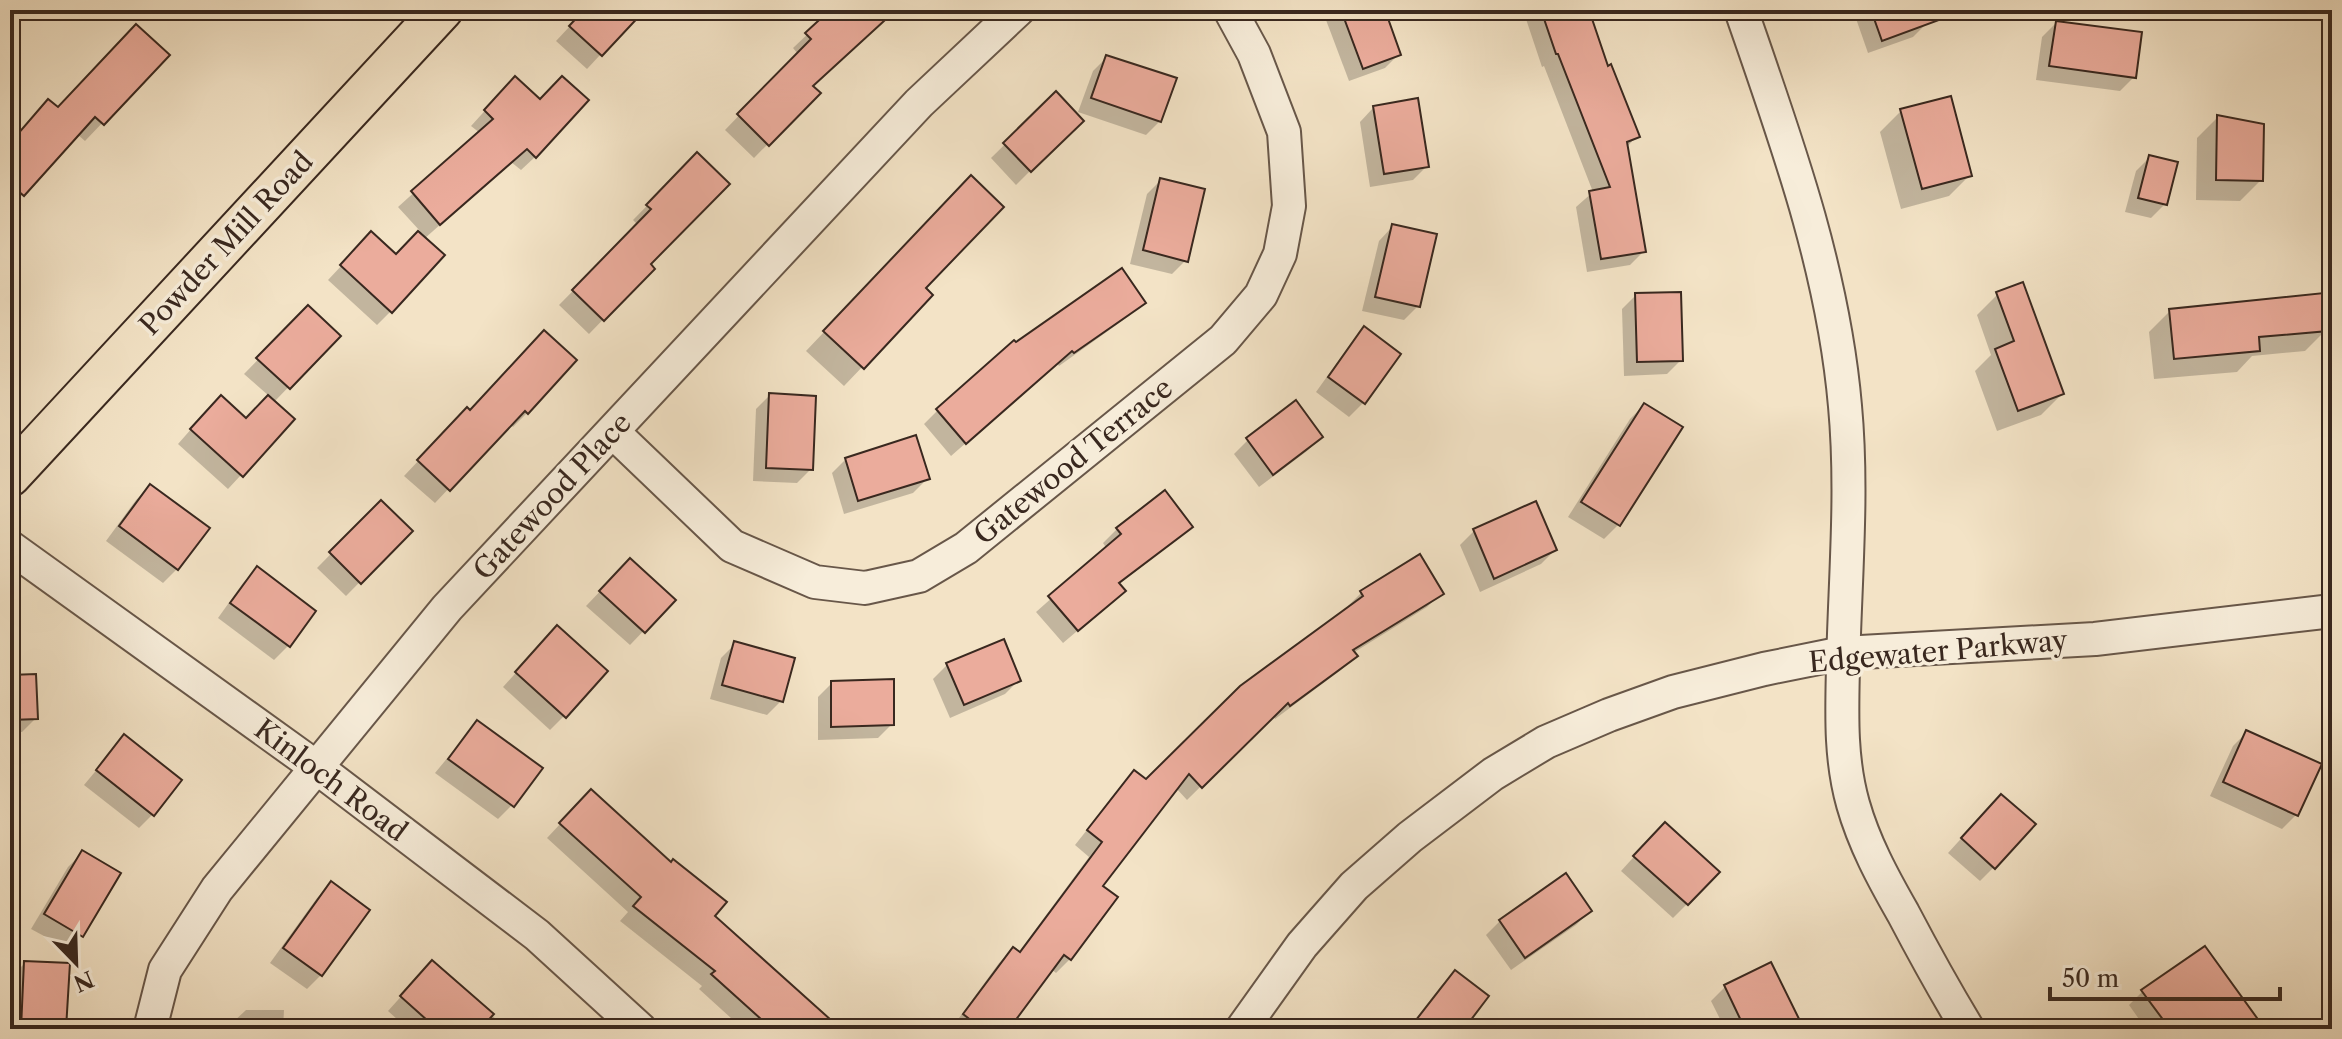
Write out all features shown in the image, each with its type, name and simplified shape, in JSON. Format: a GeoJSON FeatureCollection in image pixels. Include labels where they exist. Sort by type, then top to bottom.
{"type":"FeatureCollection","features":[{"type":"Feature","properties":{"kind":"main road","name":"Powder Mill Road"},"geometry":{"type":"LineString","coordinates":[[10,476],[442,10]]}},
{"type":"Feature","properties":{"kind":"street","name":"Gatewood Place"},"geometry":{"type":"LineString","coordinates":[[150,1029],[165,970],[217,889],[447,608],[919,103],[1018,10]]}},
{"type":"Feature","properties":{"kind":"street","name":"Gatewood Terrace"},"geometry":{"type":"LineString","coordinates":[[613,432],[732,546],[815,582],[865,588],[919,576],[966,548],[1223,340],[1261,295],[1280,254],[1289,206],[1284,132],[1254,54],[1230,10]]}},
{"type":"Feature","properties":{"kind":"street"},"geometry":{"type":"LineString","coordinates":[[1741,10],[1802,187],[1824,269],[1839,353],[1847,472],[1842,745],[1853,803],[1892,894],[1968,1029]]}},
{"type":"Feature","properties":{"kind":"street","name":"Kinloch Road"},"geometry":{"type":"LineString","coordinates":[[10,547],[316,767],[537,935],[640,1029]]}},
{"type":"Feature","properties":{"kind":"street","name":"Edgewater Parkway"},"geometry":{"type":"LineString","coordinates":[[1242,1029],[1302,945],[1354,886],[1410,837],[1493,774],[1546,742],[1660,696],[1764,669],[1843,653],[2095,639],[2332,611]]}},
{"type":"Feature","properties":{"kind":"building"},"geometry":{"type":"Polygon","coordinates":[[[584,10],[645,10],[602,56],[569,26],[584,10]]]}},
{"type":"Feature","properties":{"kind":"building"},"geometry":{"type":"Polygon","coordinates":[[[830,10],[896,10],[813,86],[821,93],[769,146],[737,114],[811,39],[805,33],[830,10]]]}},
{"type":"Feature","properties":{"kind":"building"},"geometry":{"type":"Polygon","coordinates":[[[1341,10],[1385,10],[1401,55],[1363,69],[1341,10]]]}},
{"type":"Feature","properties":{"kind":"building"},"geometry":{"type":"Polygon","coordinates":[[[1541,10],[1589,10],[1608,66],[1611,64],[1640,137],[1627,142],[1646,252],[1601,259],[1589,191],[1610,187],[1541,10]]]}},
{"type":"Feature","properties":{"kind":"building"},"geometry":{"type":"Polygon","coordinates":[[[1871,10],[1957,10],[1958,13],[1882,41],[1871,10]]]}},
{"type":"Feature","properties":{"kind":"building"},"geometry":{"type":"Polygon","coordinates":[[[2056,21],[2142,32],[2136,78],[2049,66],[2056,21]]]}},
{"type":"Feature","properties":{"kind":"building"},"geometry":{"type":"Polygon","coordinates":[[[136,24],[170,55],[104,125],[95,117],[24,196],[10,184],[10,143],[48,99],[58,107],[136,24]]]}},
{"type":"Feature","properties":{"kind":"building"},"geometry":{"type":"Polygon","coordinates":[[[1106,55],[1177,78],[1161,122],[1091,98],[1106,55]]]}},
{"type":"Feature","properties":{"kind":"building"},"geometry":{"type":"Polygon","coordinates":[[[515,76],[540,99],[562,76],[589,100],[536,158],[527,149],[440,225],[411,191],[493,119],[484,110],[515,76]]]}},
{"type":"Feature","properties":{"kind":"building"},"geometry":{"type":"Polygon","coordinates":[[[1056,91],[1084,121],[1031,172],[1003,143],[1056,91]]]}},
{"type":"Feature","properties":{"kind":"building"},"geometry":{"type":"Polygon","coordinates":[[[1951,96],[1972,176],[1922,189],[1900,109],[1951,96]]]}},
{"type":"Feature","properties":{"kind":"building"},"geometry":{"type":"Polygon","coordinates":[[[1418,98],[1429,167],[1384,174],[1373,106],[1418,98]]]}},
{"type":"Feature","properties":{"kind":"building"},"geometry":{"type":"Polygon","coordinates":[[[2217,115],[2264,124],[2263,181],[2216,180],[2217,115]]]}},
{"type":"Feature","properties":{"kind":"building"},"geometry":{"type":"Polygon","coordinates":[[[697,152],[730,184],[651,264],[655,269],[604,321],[572,290],[651,209],[646,205],[697,152]]]}},
{"type":"Feature","properties":{"kind":"building"},"geometry":{"type":"Polygon","coordinates":[[[2149,155],[2178,162],[2167,205],[2138,198],[2149,155]]]}},
{"type":"Feature","properties":{"kind":"building"},"geometry":{"type":"Polygon","coordinates":[[[971,175],[1004,207],[926,288],[933,295],[864,369],[823,331],[971,175]]]}},
{"type":"Feature","properties":{"kind":"building"},"geometry":{"type":"Polygon","coordinates":[[[1160,178],[1205,189],[1188,262],[1143,250],[1160,178]]]}},
{"type":"Feature","properties":{"kind":"building"},"geometry":{"type":"Polygon","coordinates":[[[1392,224],[1437,234],[1420,307],[1375,297],[1392,224]]]}},
{"type":"Feature","properties":{"kind":"building"},"geometry":{"type":"Polygon","coordinates":[[[371,231],[396,254],[418,231],[445,255],[392,313],[340,265],[371,231]]]}},
{"type":"Feature","properties":{"kind":"building"},"geometry":{"type":"Polygon","coordinates":[[[1122,268],[1146,303],[1074,353],[1072,351],[966,444],[936,409],[1014,340],[1016,342],[1122,268]]]}},
{"type":"Feature","properties":{"kind":"building"},"geometry":{"type":"Polygon","coordinates":[[[2023,282],[2064,394],[2018,411],[1995,349],[2014,341],[1996,292],[2023,282]]]}},
{"type":"Feature","properties":{"kind":"building"},"geometry":{"type":"Polygon","coordinates":[[[1681,292],[1683,361],[1637,362],[1635,293],[1681,292]]]}},
{"type":"Feature","properties":{"kind":"building"},"geometry":{"type":"Polygon","coordinates":[[[2324,293],[2328,331],[2259,337],[2260,351],[2174,359],[2169,309],[2324,293]]]}},
{"type":"Feature","properties":{"kind":"building"},"geometry":{"type":"Polygon","coordinates":[[[308,305],[341,336],[290,389],[256,358],[308,305]]]}},
{"type":"Feature","properties":{"kind":"building"},"geometry":{"type":"Polygon","coordinates":[[[1364,326],[1401,354],[1365,404],[1328,377],[1364,326]]]}},
{"type":"Feature","properties":{"kind":"building"},"geometry":{"type":"Polygon","coordinates":[[[544,330],[577,360],[528,414],[525,411],[450,491],[417,460],[467,407],[470,410],[544,330]]]}},
{"type":"Feature","properties":{"kind":"building"},"geometry":{"type":"Polygon","coordinates":[[[769,393],[816,396],[813,470],[766,468],[769,393]]]}},
{"type":"Feature","properties":{"kind":"building"},"geometry":{"type":"Polygon","coordinates":[[[221,395],[246,418],[268,395],[295,419],[243,477],[190,429],[221,395]]]}},
{"type":"Feature","properties":{"kind":"building"},"geometry":{"type":"Polygon","coordinates":[[[1296,400],[1323,437],[1273,475],[1246,438],[1296,400]]]}},
{"type":"Feature","properties":{"kind":"building"},"geometry":{"type":"Polygon","coordinates":[[[1644,403],[1683,427],[1620,526],[1581,502],[1644,403]]]}},
{"type":"Feature","properties":{"kind":"building"},"geometry":{"type":"Polygon","coordinates":[[[916,435],[930,479],[858,501],[845,458],[916,435]]]}},
{"type":"Feature","properties":{"kind":"building"},"geometry":{"type":"Polygon","coordinates":[[[150,484],[210,528],[178,570],[119,526],[150,484]]]}},
{"type":"Feature","properties":{"kind":"building"},"geometry":{"type":"Polygon","coordinates":[[[1165,490],[1193,527],[1119,583],[1126,591],[1078,631],[1048,596],[1121,534],[1116,528],[1165,490]]]}},
{"type":"Feature","properties":{"kind":"building"},"geometry":{"type":"Polygon","coordinates":[[[381,500],[413,531],[361,584],[329,552],[381,500]]]}},
{"type":"Feature","properties":{"kind":"building"},"geometry":{"type":"Polygon","coordinates":[[[1536,501],[1557,550],[1494,579],[1473,529],[1536,501]]]}},
{"type":"Feature","properties":{"kind":"building"},"geometry":{"type":"Polygon","coordinates":[[[1420,554],[1444,594],[1353,650],[1358,656],[1290,706],[1288,703],[1202,788],[1189,774],[1103,886],[1118,897],[1071,960],[1064,955],[1009,1029],[982,1029],[963,1014],[1013,947],[1020,952],[1102,842],[1087,830],[1134,770],[1146,779],[1240,686],[1363,596],[1360,591],[1420,554]]]}},
{"type":"Feature","properties":{"kind":"building"},"geometry":{"type":"Polygon","coordinates":[[[630,558],[676,600],[645,633],[599,591],[630,558]]]}},
{"type":"Feature","properties":{"kind":"building"},"geometry":{"type":"Polygon","coordinates":[[[257,566],[316,611],[290,647],[230,603],[257,566]]]}},
{"type":"Feature","properties":{"kind":"building"},"geometry":{"type":"Polygon","coordinates":[[[557,625],[608,671],[566,718],[515,672],[557,625]]]}},
{"type":"Feature","properties":{"kind":"building"},"geometry":{"type":"Polygon","coordinates":[[[1004,639],[1021,681],[964,705],[946,663],[1004,639]]]}},
{"type":"Feature","properties":{"kind":"building"},"geometry":{"type":"Polygon","coordinates":[[[734,641],[795,658],[783,702],[722,685],[734,641]]]}},
{"type":"Feature","properties":{"kind":"building"},"geometry":{"type":"Polygon","coordinates":[[[36,674],[38,719],[10,720],[10,675],[36,674]]]}},
{"type":"Feature","properties":{"kind":"building"},"geometry":{"type":"Polygon","coordinates":[[[894,679],[894,725],[831,727],[831,681],[894,679]]]}},
{"type":"Feature","properties":{"kind":"building"},"geometry":{"type":"Polygon","coordinates":[[[477,720],[543,768],[514,807],[448,759],[477,720]]]}},
{"type":"Feature","properties":{"kind":"building"},"geometry":{"type":"Polygon","coordinates":[[[2246,730],[2322,764],[2298,816],[2223,782],[2246,730]]]}},
{"type":"Feature","properties":{"kind":"building"},"geometry":{"type":"Polygon","coordinates":[[[124,734],[182,780],[154,816],[96,770],[124,734]]]}},
{"type":"Feature","properties":{"kind":"building"},"geometry":{"type":"Polygon","coordinates":[[[591,789],[671,862],[673,859],[727,902],[715,916],[841,1029],[772,1029],[711,974],[715,971],[633,906],[641,897],[559,823],[591,789]]]}},
{"type":"Feature","properties":{"kind":"building"},"geometry":{"type":"Polygon","coordinates":[[[2001,794],[2036,824],[1995,869],[1961,838],[2001,794]]]}},
{"type":"Feature","properties":{"kind":"building"},"geometry":{"type":"Polygon","coordinates":[[[1665,822],[1720,872],[1688,905],[1633,856],[1665,822]]]}},
{"type":"Feature","properties":{"kind":"building"},"geometry":{"type":"Polygon","coordinates":[[[82,850],[121,873],[83,937],[44,914],[82,850]]]}},
{"type":"Feature","properties":{"kind":"building"},"geometry":{"type":"Polygon","coordinates":[[[1566,873],[1592,911],[1525,958],[1499,920],[1566,873]]]}},
{"type":"Feature","properties":{"kind":"building"},"geometry":{"type":"Polygon","coordinates":[[[331,881],[370,910],[322,976],[283,948],[331,881]]]}},
{"type":"Feature","properties":{"kind":"building"},"geometry":{"type":"Polygon","coordinates":[[[2205,946],[2257,1018],[2241,1029],[2170,1029],[2141,990],[2205,946]]]}},
{"type":"Feature","properties":{"kind":"building"},"geometry":{"type":"Polygon","coordinates":[[[432,960],[494,1014],[480,1029],[437,1029],[400,996],[432,960]]]}},
{"type":"Feature","properties":{"kind":"building"},"geometry":{"type":"Polygon","coordinates":[[[24,961],[70,963],[66,1029],[21,1029],[24,961]]]}},
{"type":"Feature","properties":{"kind":"building"},"geometry":{"type":"Polygon","coordinates":[[[1771,962],[1804,1029],[1745,1029],[1724,985],[1771,962]]]}},
{"type":"Feature","properties":{"kind":"building"},"geometry":{"type":"Polygon","coordinates":[[[1455,970],[1489,996],[1464,1029],[1409,1029],[1455,970]]]}}]}
